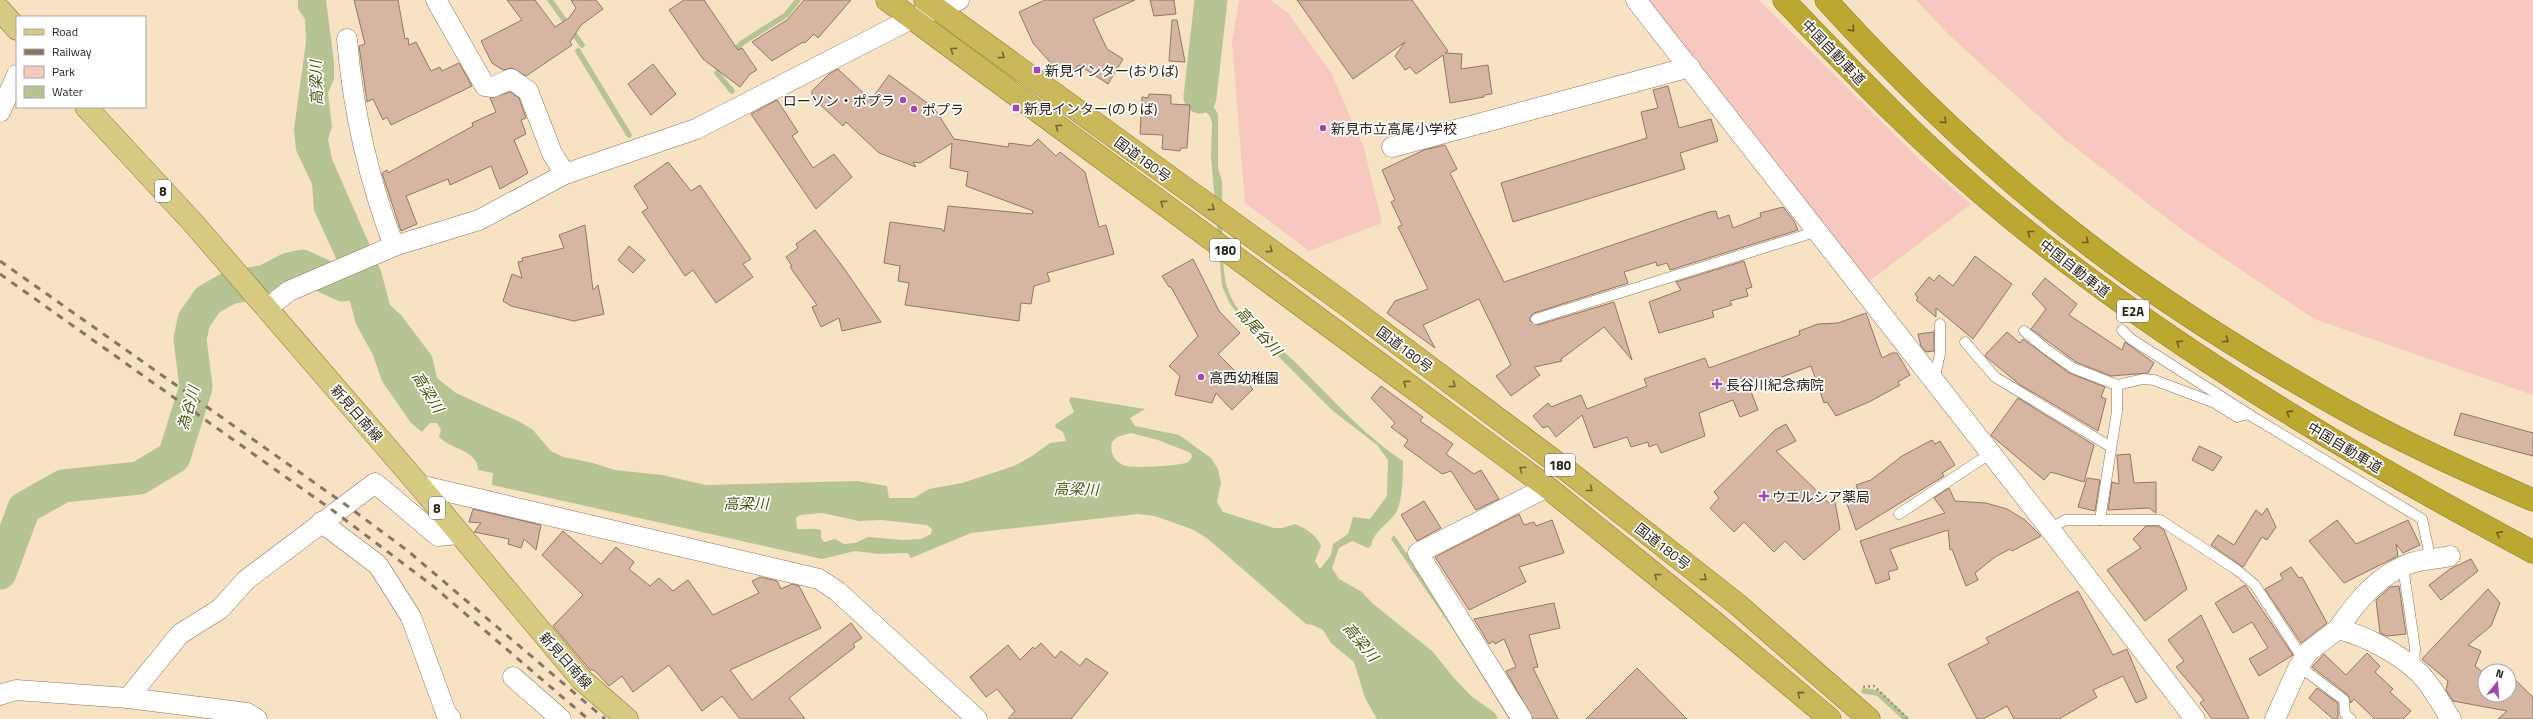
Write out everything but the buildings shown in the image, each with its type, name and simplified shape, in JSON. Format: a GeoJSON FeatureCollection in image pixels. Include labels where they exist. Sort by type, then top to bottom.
{"type":"FeatureCollection","features":[{"type":"Feature","properties":{"kind":"highway","name":"国道180号"},"geometry":{"type":"LineString","coordinates":[[887,0],[1547,487],[1714,622],[1830,719]]}},
{"type":"Feature","properties":{"kind":"highway","name":"中国自動車道"},"geometry":{"type":"LineString","coordinates":[[1784,0],[1852,72],[1924,140],[2017,223],[2120,302],[2220,371],[2333,440],[2445,505],[2533,552]]}},
{"type":"Feature","properties":{"kind":"highway","name":"中国自動車道"},"geometry":{"type":"LineString","coordinates":[[1826,0],[1869,48],[1949,126],[2036,202],[2134,278],[2239,348],[2344,410],[2454,465],[2533,500]]}},
{"type":"Feature","properties":{"kind":"highway","name":"国道180号"},"geometry":{"type":"LineString","coordinates":[[931,5],[1238,227],[1569,472],[1737,604],[1869,719]]}},
{"type":"Feature","properties":{"kind":"main road"},"geometry":{"type":"LineString","coordinates":[[0,10],[16,28]]}},
{"type":"Feature","properties":{"kind":"main road","name":"新見日南線"},"geometry":{"type":"LineString","coordinates":[[87,108],[195,225],[244,284],[420,486],[458,534],[581,679],[627,719]]}},
{"type":"Feature","properties":{"kind":"street"},"geometry":{"type":"LineString","coordinates":[[436,0],[485,86],[493,87],[511,79],[528,92],[552,154],[565,174]]}},
{"type":"Feature","properties":{"kind":"street"},"geometry":{"type":"LineString","coordinates":[[266,309],[289,291],[394,246],[479,220],[565,174],[696,129],[911,19],[931,5],[959,0]]}},
{"type":"Feature","properties":{"kind":"street"},"geometry":{"type":"LineString","coordinates":[[1636,0],[1690,67],[2050,529],[2195,719]]}},
{"type":"Feature","properties":{"kind":"street"},"geometry":{"type":"LineString","coordinates":[[347,39],[352,94],[368,170],[394,246]]}},
{"type":"Feature","properties":{"kind":"street"},"geometry":{"type":"LineString","coordinates":[[1392,147],[1690,67]]}},
{"type":"Feature","properties":{"kind":"street"},"geometry":{"type":"LineString","coordinates":[[0,112],[16,77]]}},
{"type":"Feature","properties":{"kind":"street"},"geometry":{"type":"LineString","coordinates":[[128,698],[180,634],[220,609],[246,580],[321,522],[375,483],[438,536],[458,534]]}},
{"type":"Feature","properties":{"kind":"street"},"geometry":{"type":"LineString","coordinates":[[420,486],[819,579],[838,591],[977,719]]}},
{"type":"Feature","properties":{"kind":"street"},"geometry":{"type":"LineString","coordinates":[[1522,719],[1418,553],[1547,487]]}},
{"type":"Feature","properties":{"kind":"street"},"geometry":{"type":"LineString","coordinates":[[321,522],[378,565],[411,618],[446,713],[451,719]]}},
{"type":"Feature","properties":{"kind":"street"},"geometry":{"type":"LineString","coordinates":[[2275,719],[2301,663],[2308,652],[2338,629],[2356,602],[2384,577],[2411,563],[2431,561],[2450,556]]}},
{"type":"Feature","properties":{"kind":"street"},"geometry":{"type":"LineString","coordinates":[[2338,629],[2360,634],[2414,667],[2427,682],[2451,719]]}},
{"type":"Feature","properties":{"kind":"street"},"geometry":{"type":"LineString","coordinates":[[512,677],[561,719]]}},
{"type":"Feature","properties":{"kind":"street"},"geometry":{"type":"LineString","coordinates":[[0,695],[16,690],[128,698],[247,713],[257,719]]}},
{"type":"Feature","properties":{"kind":"lane"},"geometry":{"type":"LineString","coordinates":[[1536,319],[1818,231]]}},
{"type":"Feature","properties":{"kind":"lane"},"geometry":{"type":"LineString","coordinates":[[1934,380],[1940,354],[1940,324]]}},
{"type":"Feature","properties":{"kind":"lane"},"geometry":{"type":"LineString","coordinates":[[2122,330],[2132,339],[2249,414],[2422,519],[2431,561]]}},
{"type":"Feature","properties":{"kind":"lane"},"geometry":{"type":"LineString","coordinates":[[2024,331],[2046,350],[2073,368],[2116,385],[2143,379],[2154,380],[2215,403],[2237,416],[2249,414]]}},
{"type":"Feature","properties":{"kind":"lane"},"geometry":{"type":"LineString","coordinates":[[1965,342],[1995,377],[2111,447]]}},
{"type":"Feature","properties":{"kind":"lane"},"geometry":{"type":"LineString","coordinates":[[2100,520],[2117,411],[2116,385]]}},
{"type":"Feature","properties":{"kind":"lane"},"geometry":{"type":"LineString","coordinates":[[1899,514],[1990,453]]}},
{"type":"Feature","properties":{"kind":"lane"},"geometry":{"type":"LineString","coordinates":[[2050,529],[2065,520],[2160,520],[2237,570],[2255,586],[2264,597],[2301,663],[2344,700],[2345,714],[2351,719]]}},
{"type":"Feature","properties":{"kind":"lane"},"geometry":{"type":"LineString","coordinates":[[2403,567],[2415,648],[2414,667]]}},
{"type":"Feature","properties":{"kind":"path"},"geometry":{"type":"LineString","coordinates":[[1860,687],[1874,686],[1908,719]]}},
{"type":"Feature","properties":{"kind":"green space"},"geometry":{"type":"Polygon","coordinates":[[[1239,0],[1270,0],[1289,14],[1331,73],[1364,148],[1382,223],[1309,251],[1245,203],[1232,42],[1239,0]]]}},
{"type":"Feature","properties":{"kind":"green space"},"geometry":{"type":"Polygon","coordinates":[[[1648,0],[1759,0],[1921,161],[1971,204],[1868,282],[1648,0]]]}},
{"type":"Feature","properties":{"kind":"green space"},"geometry":{"type":"Polygon","coordinates":[[[1916,0],[2533,0],[2533,395],[2314,319],[2185,232],[2064,139],[1950,36],[1916,0]]]}},
{"type":"Feature","properties":{"kind":"water","name":"高梁川"},"geometry":{"type":"Polygon","coordinates":[[[298,0],[326,0],[334,62],[334,79],[328,93],[332,127],[328,139],[332,159],[381,271],[390,305],[401,315],[432,356],[437,378],[456,393],[520,422],[533,430],[551,451],[563,457],[593,463],[615,470],[662,475],[706,485],[857,481],[887,486],[889,498],[914,498],[929,489],[962,483],[1014,466],[1032,456],[1050,443],[1066,441],[1063,432],[1055,427],[1056,424],[1074,412],[1069,400],[1071,397],[1145,409],[1130,418],[1135,426],[1179,435],[1211,458],[1218,469],[1221,483],[1217,502],[1223,512],[1274,528],[1282,528],[1295,524],[1307,530],[1317,538],[1321,546],[1315,561],[1320,569],[1331,555],[1333,544],[1348,534],[1353,517],[1370,519],[1387,496],[1388,460],[1377,445],[1333,411],[1245,323],[1230,304],[1222,286],[1211,156],[1212,123],[1210,116],[1193,100],[1199,54],[1212,52],[1205,88],[1207,96],[1218,114],[1218,168],[1222,181],[1223,264],[1227,287],[1232,299],[1239,310],[1256,328],[1294,361],[1359,426],[1403,461],[1403,481],[1400,503],[1395,514],[1378,532],[1371,546],[1368,548],[1352,541],[1339,548],[1332,568],[1339,579],[1362,592],[1372,603],[1432,651],[1471,696],[1495,713],[1498,719],[1377,719],[1365,698],[1354,662],[1331,643],[1323,630],[1313,625],[1306,624],[1208,539],[1194,530],[1154,516],[1138,514],[971,533],[911,558],[908,553],[879,554],[855,551],[822,559],[492,485],[493,473],[478,470],[477,463],[474,458],[439,437],[441,430],[437,423],[430,423],[422,432],[411,423],[382,381],[373,355],[356,324],[349,298],[345,291],[344,276],[314,210],[312,184],[296,150],[294,129],[306,42],[305,19],[298,9],[298,0]],[[1131,433],[1117,437],[1112,442],[1111,449],[1113,455],[1117,461],[1123,465],[1145,467],[1176,465],[1188,462],[1192,457],[1191,453],[1158,440],[1131,433]],[[822,513],[800,515],[796,518],[797,529],[821,530],[821,538],[824,542],[835,539],[844,544],[855,543],[868,537],[903,540],[921,539],[931,534],[932,529],[927,525],[881,520],[859,521],[822,513]]]}},
{"type":"Feature","properties":{"kind":"water"},"geometry":{"type":"Polygon","coordinates":[[[1394,535],[1454,622],[1514,719],[1509,719],[1454,631],[1391,539],[1394,535]]]}},
{"type":"Feature","properties":{"kind":"waterway"},"geometry":{"type":"LineString","coordinates":[[550,0],[582,45]]}},
{"type":"Feature","properties":{"kind":"waterway"},"geometry":{"type":"LineString","coordinates":[[732,53],[742,43],[786,15],[798,0]]}},
{"type":"Feature","properties":{"kind":"waterway","name":"高尾谷川"},"geometry":{"type":"LineString","coordinates":[[1200,97],[1211,0]]}},
{"type":"Feature","properties":{"kind":"waterway"},"geometry":{"type":"LineString","coordinates":[[578,51],[629,135]]}},
{"type":"Feature","properties":{"kind":"waterway"},"geometry":{"type":"LineString","coordinates":[[723,65],[717,73],[732,91]]}},
{"type":"Feature","properties":{"kind":"waterway","name":"為谷川"},"geometry":{"type":"LineString","coordinates":[[0,573],[24,508],[63,486],[139,478],[174,457],[196,387],[190,339],[194,320],[208,300],[229,288],[266,281],[289,269],[302,266],[343,285],[363,282]]}},
{"type":"Feature","properties":{"kind":"waterway"},"geometry":{"type":"LineString","coordinates":[[1864,691],[1878,693],[1906,719]]}},
{"type":"Feature","properties":{"kind":"railway"},"geometry":{"type":"LineString","coordinates":[[0,261],[346,505],[408,551],[605,719]]}},
{"type":"Feature","properties":{"kind":"railway"},"geometry":{"type":"LineString","coordinates":[[0,274],[335,512],[433,586],[588,719]]}},
{"type":"Feature","properties":{"kind":"place","name":"新見インター(おりば)"},"geometry":{"type":"Point","coordinates":[1037,70]}},
{"type":"Feature","properties":{"kind":"place","name":"ローソン・ポプラ"},"geometry":{"type":"Point","coordinates":[903,100]}},
{"type":"Feature","properties":{"kind":"place","name":"新見インター(のりば)"},"geometry":{"type":"Point","coordinates":[1016,108]}},
{"type":"Feature","properties":{"kind":"place","name":"ポプラ"},"geometry":{"type":"Point","coordinates":[914,109]}},
{"type":"Feature","properties":{"kind":"place","name":"新見市立高尾小学校"},"geometry":{"type":"Point","coordinates":[1323,128]}},
{"type":"Feature","properties":{"kind":"place","name":"高西幼稚園"},"geometry":{"type":"Point","coordinates":[1201,377]}},
{"type":"Feature","properties":{"kind":"place","name":"長谷川紀念病院"},"geometry":{"type":"Point","coordinates":[1717,384]}},
{"type":"Feature","properties":{"kind":"place","name":"ウエルシア薬局"},"geometry":{"type":"Point","coordinates":[1764,496]}}]}
